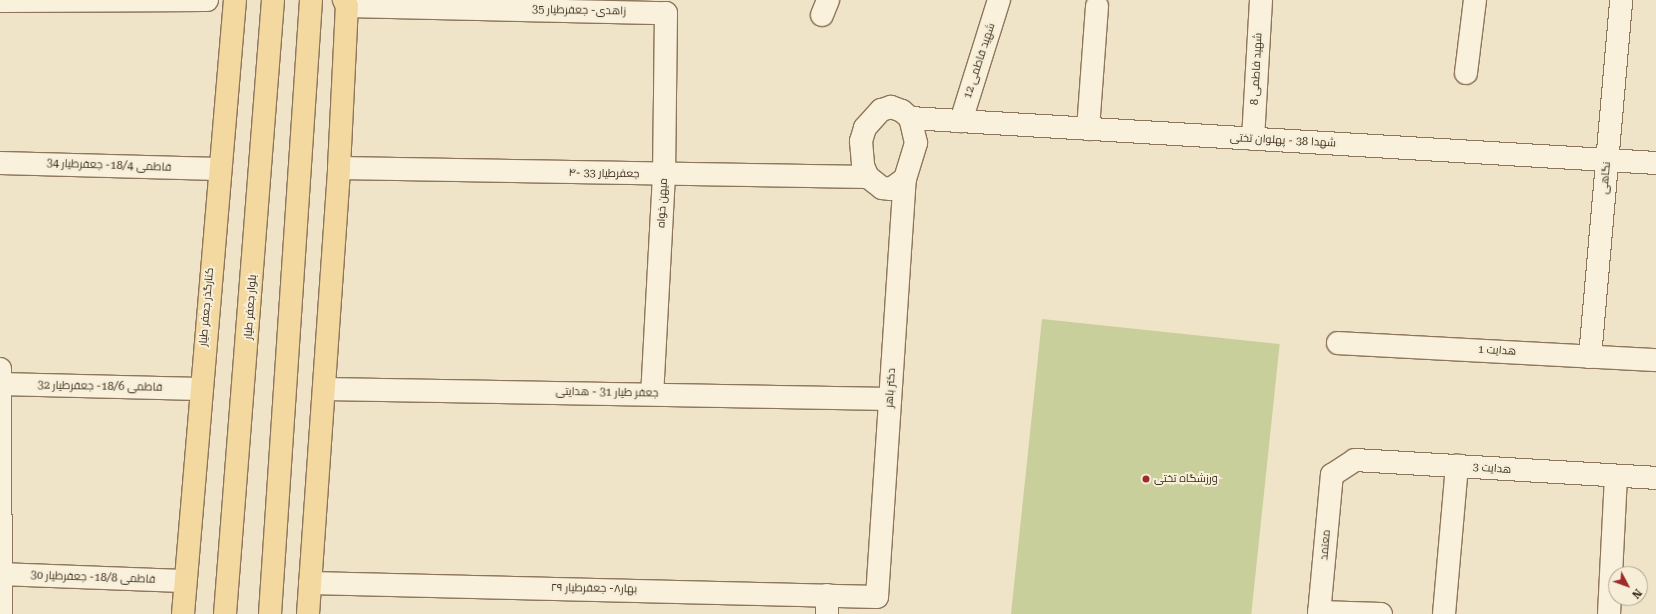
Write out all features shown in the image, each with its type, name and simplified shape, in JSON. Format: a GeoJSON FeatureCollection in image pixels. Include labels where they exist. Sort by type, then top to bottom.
{"type":"FeatureCollection","features":[{"type":"Feature","properties":{"kind":"main road","name":"کنارگذر جعفر طیار"},"geometry":{"type":"LineString","coordinates":[[183,614],[218,170],[235,0]]}},
{"type":"Feature","properties":{"kind":"main road","name":"بلوار جعفر طیار"},"geometry":{"type":"LineString","coordinates":[[225,614],[273,0]]}},
{"type":"Feature","properties":{"kind":"main road"},"geometry":{"type":"LineString","coordinates":[[270,614],[311,0]]}},
{"type":"Feature","properties":{"kind":"main road"},"geometry":{"type":"LineString","coordinates":[[308,614],[339,168],[346,3]]}},
{"type":"Feature","properties":{"kind":"street"},"geometry":{"type":"LineString","coordinates":[[0,1],[207,0]]}},
{"type":"Feature","properties":{"kind":"street","name":"شهید فاطمی 12"},"geometry":{"type":"LineString","coordinates":[[961,121],[999,0]]}},
{"type":"Feature","properties":{"kind":"street","name":"شهید فاطمی 8"},"geometry":{"type":"LineString","coordinates":[[1253,139],[1261,0]]}},
{"type":"Feature","properties":{"kind":"street"},"geometry":{"type":"LineString","coordinates":[[1466,73],[1475,0]]}},
{"type":"Feature","properties":{"kind":"street","name":"نگاهی"},"geometry":{"type":"LineString","coordinates":[[1590,357],[1621,0]]}},
{"type":"Feature","properties":{"kind":"street","name":"زاهدی- جعفرطیار 35"},"geometry":{"type":"LineString","coordinates":[[346,3],[666,13]]}},
{"type":"Feature","properties":{"kind":"street"},"geometry":{"type":"LineString","coordinates":[[1088,129],[1097,6]]}},
{"type":"Feature","properties":{"kind":"street","name":"میهن خواه"},"geometry":{"type":"LineString","coordinates":[[652,394],[664,175],[666,13]]}},
{"type":"Feature","properties":{"kind":"street"},"geometry":{"type":"LineString","coordinates":[[892,108],[910,118],[916,143],[912,168],[905,179],[886,188],[868,178],[860,153],[861,141],[872,118],[892,108]]}},
{"type":"Feature","properties":{"kind":"street","name":"شهدا 38 - پهلوان تختی"},"geometry":{"type":"LineString","coordinates":[[910,118],[1656,163]]}},
{"type":"Feature","properties":{"kind":"street","name":"فاطمی 18/4- جعفرطیار 34"},"geometry":{"type":"LineString","coordinates":[[0,163],[218,170]]}},
{"type":"Feature","properties":{"kind":"street","name":"۴- جعفرطیار 33"},"geometry":{"type":"LineString","coordinates":[[339,168],[868,178]]}},
{"type":"Feature","properties":{"kind":"street","name":"دکتر باهر"},"geometry":{"type":"LineString","coordinates":[[877,597],[905,179]]}},
{"type":"Feature","properties":{"kind":"street","name":"هدایت 1"},"geometry":{"type":"LineString","coordinates":[[1338,343],[1656,360]]}},
{"type":"Feature","properties":{"kind":"street"},"geometry":{"type":"LineString","coordinates":[[0,369],[1,607]]}},
{"type":"Feature","properties":{"kind":"street","name":"فاطمی 18/6- جعفرطیار 32"},"geometry":{"type":"LineString","coordinates":[[0,384],[200,389]]}},
{"type":"Feature","properties":{"kind":"street","name":"جعفر طیار 31 - هدایتی"},"geometry":{"type":"LineString","coordinates":[[324,390],[652,394],[890,399]]}},
{"type":"Feature","properties":{"kind":"street","name":"هدایت 3"},"geometry":{"type":"LineString","coordinates":[[1332,475],[1355,460],[1616,477],[1656,478]]}},
{"type":"Feature","properties":{"kind":"street"},"geometry":{"type":"LineString","coordinates":[[1444,614],[1457,466]]}},
{"type":"Feature","properties":{"kind":"street","name":"معتمد"},"geometry":{"type":"LineString","coordinates":[[1319,613],[1332,475]]}},
{"type":"Feature","properties":{"kind":"street"},"geometry":{"type":"LineString","coordinates":[[1609,614],[1616,477]]}},
{"type":"Feature","properties":{"kind":"street","name":"فاطمی 18/8- جعفرطیار 30"},"geometry":{"type":"LineString","coordinates":[[1,574],[185,582]]}},
{"type":"Feature","properties":{"kind":"street","name":"بهار۸- جعفرطیار ۲۹"},"geometry":{"type":"LineString","coordinates":[[310,583],[827,604],[877,597]]}},
{"type":"Feature","properties":{"kind":"street"},"geometry":{"type":"LineString","coordinates":[[1319,613],[1382,614]]}},
{"type":"Feature","properties":{"kind":"green space","name":"ورزشگاه تختی"},"geometry":{"type":"Polygon","coordinates":[[[1042,319],[1280,344],[1251,614],[1011,614],[1042,319]]]}},
{"type":"Feature","properties":{"kind":"place","name":"ورزشگاه تختی"},"geometry":{"type":"Point","coordinates":[1146,479]}}]}
